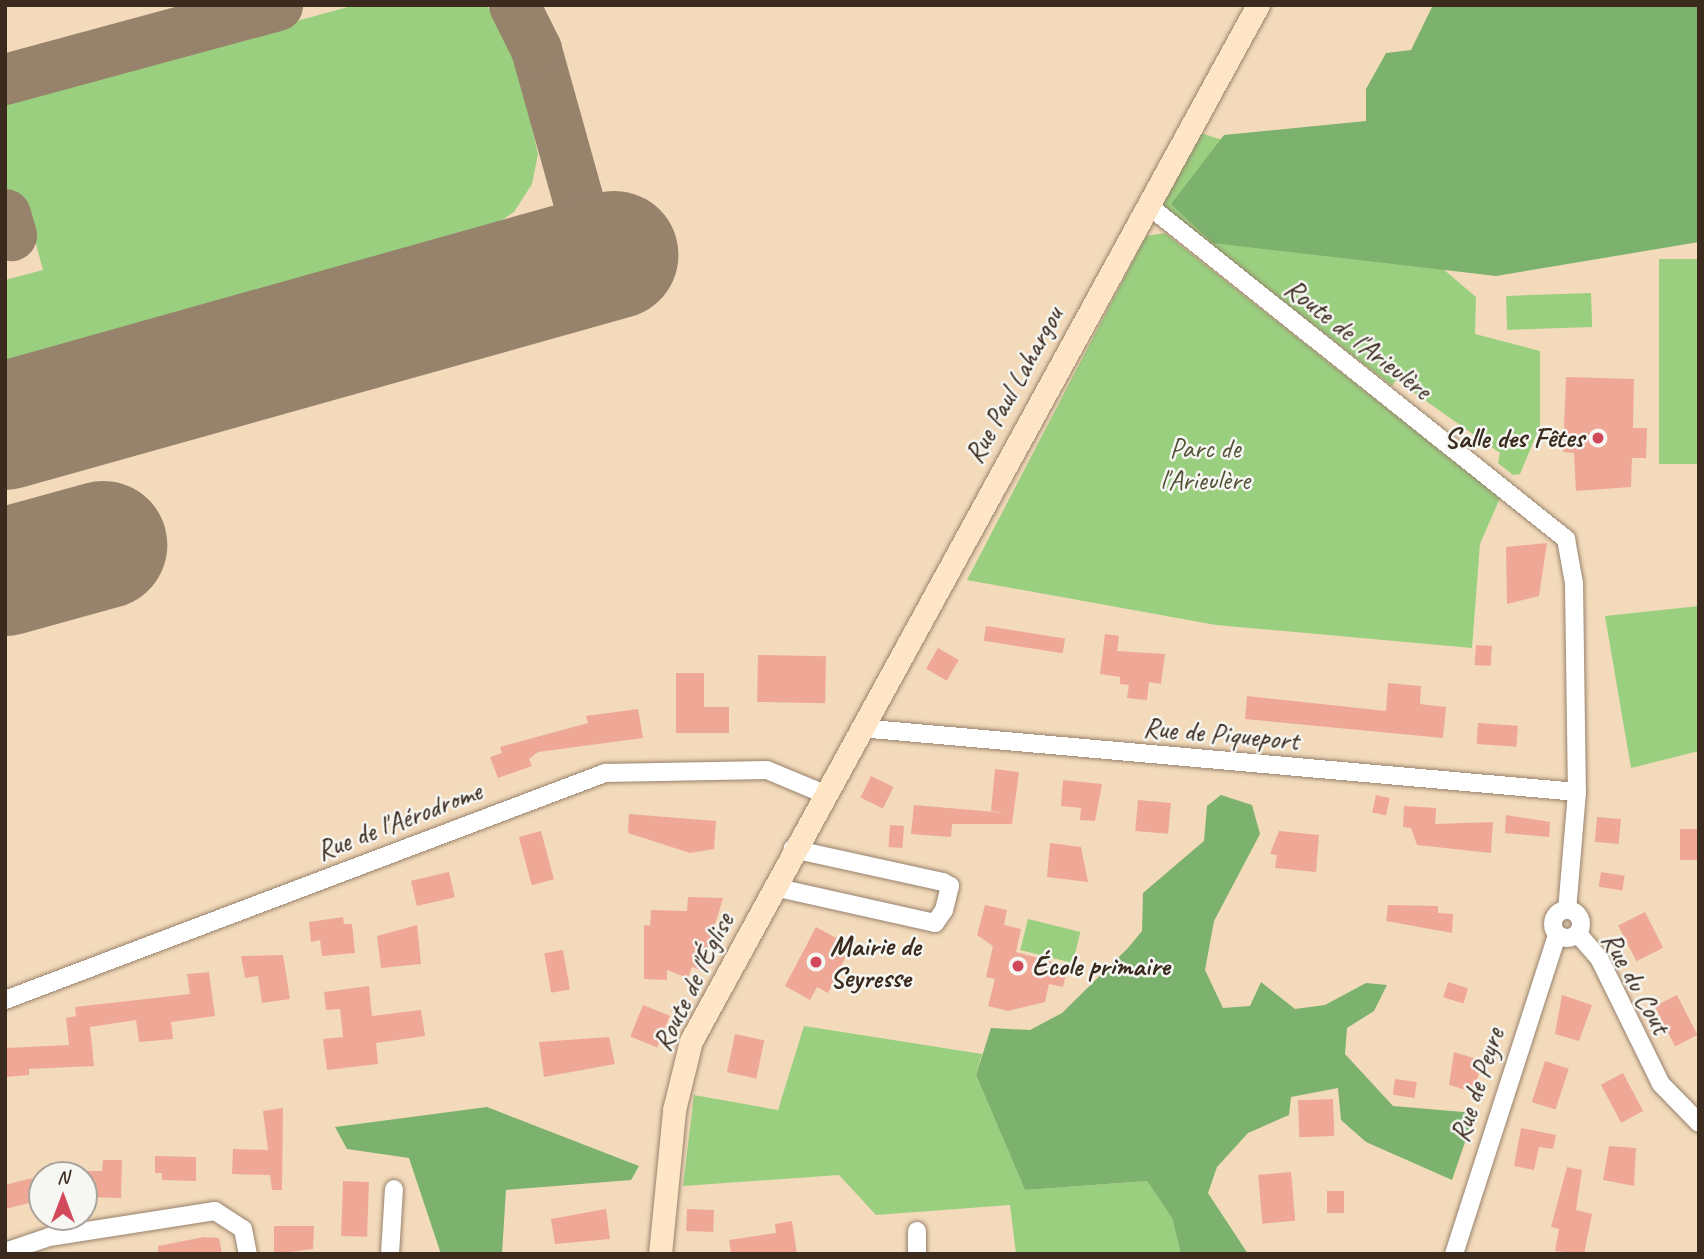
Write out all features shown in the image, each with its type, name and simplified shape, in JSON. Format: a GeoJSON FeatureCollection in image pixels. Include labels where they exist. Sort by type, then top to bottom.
{"type":"FeatureCollection","features":[{"type":"Feature","properties":{"kind":"street","name":"Rue Paul Lahargou"},"geometry":{"type":"LineString","coordinates":[[822,793],[1258,5]]}},
{"type":"Feature","properties":{"kind":"street","name":"Route de l'Arieulère"},"geometry":{"type":"LineString","coordinates":[[1149,206],[1566,539],[1574,583],[1577,792]]}},
{"type":"Feature","properties":{"kind":"street","name":"Rue de Piqueport"},"geometry":{"type":"LineString","coordinates":[[860,728],[1577,792]]}},
{"type":"Feature","properties":{"kind":"street","name":"Rue de l'Aérodrome"},"geometry":{"type":"LineString","coordinates":[[5,1000],[605,773],[767,770],[822,793]]}},
{"type":"Feature","properties":{"kind":"street","name":"Rue de Peyre"},"geometry":{"type":"LineString","coordinates":[[1567,910],[1577,792]]}},
{"type":"Feature","properties":{"kind":"street","name":"Route de l'Église"},"geometry":{"type":"LineString","coordinates":[[660,1254],[681,1071],[822,793]]}},
{"type":"Feature","properties":{"kind":"street"},"geometry":{"type":"LineString","coordinates":[[774,887],[935,923],[944,910],[950,886],[943,882],[793,849]]}},
{"type":"Feature","properties":{"kind":"street","name":"Rue de Peyre"},"geometry":{"type":"LineString","coordinates":[[1567,910],[1580,918],[1578,934]]}},
{"type":"Feature","properties":{"kind":"street","name":"Rue de Peyre"},"geometry":{"type":"LineString","coordinates":[[1454,1254],[1557,934],[1556,916],[1567,910]]}},
{"type":"Feature","properties":{"kind":"street"},"geometry":{"type":"LineString","coordinates":[[1557,934],[1578,934]]}},
{"type":"Feature","properties":{"kind":"street","name":"Rue du Cout"},"geometry":{"type":"LineString","coordinates":[[1578,934],[1599,958],[1661,1084],[1699,1123]]}},
{"type":"Feature","properties":{"kind":"street"},"geometry":{"type":"LineString","coordinates":[[390,1254],[394,1189]]}},
{"type":"Feature","properties":{"kind":"street"},"geometry":{"type":"LineString","coordinates":[[5,1252],[49,1237],[215,1211],[243,1229],[248,1254]]}},
{"type":"Feature","properties":{"kind":"street"},"geometry":{"type":"LineString","coordinates":[[917,1231],[918,1254]]}},
{"type":"Feature","properties":{"kind":"green space"},"geometry":{"type":"Polygon","coordinates":[[[355,5],[485,5],[500,18],[514,48],[538,154],[532,184],[514,212],[489,229],[5,365],[5,280],[43,270],[32,229],[5,236],[5,101],[355,5]]]}},
{"type":"Feature","properties":{"kind":"green space"},"geometry":{"type":"Polygon","coordinates":[[[1433,5],[1699,5],[1699,242],[1496,276],[1213,243],[1171,204],[1224,135],[1366,121],[1366,89],[1386,53],[1411,50],[1433,5]]]}},
{"type":"Feature","properties":{"kind":"green space"},"geometry":{"type":"Polygon","coordinates":[[[1198,132],[1336,178],[1476,297],[1475,334],[1540,351],[1540,426],[1520,474],[1513,475],[1498,463],[1500,453],[1396,380],[1392,386],[1161,206],[1198,132]]]}},
{"type":"Feature","properties":{"kind":"green space","name":"Parc de l'Arieulère"},"geometry":{"type":"Polygon","coordinates":[[[1165,233],[1500,498],[1480,544],[1472,648],[1216,625],[967,580],[1146,236],[1165,233]]]}},
{"type":"Feature","properties":{"kind":"green space"},"geometry":{"type":"Polygon","coordinates":[[[1659,259],[1699,259],[1699,464],[1659,464],[1659,259]]]}},
{"type":"Feature","properties":{"kind":"green space"},"geometry":{"type":"Polygon","coordinates":[[[1591,293],[1592,327],[1507,330],[1506,296],[1591,293]]]}},
{"type":"Feature","properties":{"kind":"green space"},"geometry":{"type":"Polygon","coordinates":[[[1699,606],[1699,751],[1631,768],[1605,616],[1699,606]]]}},
{"type":"Feature","properties":{"kind":"green space"},"geometry":{"type":"Polygon","coordinates":[[[1221,795],[1252,805],[1260,834],[1214,921],[1205,970],[1223,1008],[1250,1006],[1261,982],[1295,1009],[1325,1005],[1366,983],[1387,985],[1374,1011],[1347,1028],[1345,1054],[1393,1106],[1475,1113],[1452,1180],[1366,1142],[1341,1120],[1338,1088],[1291,1097],[1289,1115],[1248,1133],[1217,1167],[1208,1193],[1248,1254],[1181,1254],[1172,1218],[1147,1181],[1025,1190],[976,1075],[991,1028],[1030,1030],[1062,1013],[1128,948],[1142,931],[1143,893],[1204,841],[1207,806],[1221,795]]]}},
{"type":"Feature","properties":{"kind":"green space"},"geometry":{"type":"Polygon","coordinates":[[[1028,919],[1080,932],[1073,963],[1020,950],[1028,919]]]}},
{"type":"Feature","properties":{"kind":"green space"},"geometry":{"type":"Polygon","coordinates":[[[804,1026],[982,1054],[976,1075],[1025,1190],[1147,1181],[1172,1218],[1181,1254],[1016,1254],[1010,1205],[876,1215],[839,1175],[683,1186],[694,1095],[778,1110],[804,1026]]]}},
{"type":"Feature","properties":{"kind":"green space"},"geometry":{"type":"Polygon","coordinates":[[[487,1107],[639,1166],[631,1180],[506,1190],[502,1254],[441,1254],[409,1158],[347,1149],[335,1127],[487,1107]]]}},
{"type":"Feature","properties":{"kind":"building","name":"Salle des Fêtes"},"geometry":{"type":"Polygon","coordinates":[[[1566,377],[1634,379],[1633,428],[1647,428],[1646,458],[1632,458],[1631,487],[1576,491],[1574,453],[1563,452],[1566,377]]]}},
{"type":"Feature","properties":{"kind":"building"},"geometry":{"type":"Polygon","coordinates":[[[1547,543],[1539,596],[1507,604],[1506,547],[1547,543]]]}},
{"type":"Feature","properties":{"kind":"building"},"geometry":{"type":"Polygon","coordinates":[[[986,626],[1065,639],[1063,653],[984,641],[986,626]]]}},
{"type":"Feature","properties":{"kind":"building"},"geometry":{"type":"Polygon","coordinates":[[[1105,634],[1119,636],[1117,651],[1165,654],[1161,684],[1149,682],[1147,700],[1127,698],[1129,685],[1120,684],[1120,677],[1100,674],[1105,634]]]}},
{"type":"Feature","properties":{"kind":"building"},"geometry":{"type":"Polygon","coordinates":[[[1476,645],[1492,646],[1491,666],[1475,665],[1476,645]]]}},
{"type":"Feature","properties":{"kind":"building"},"geometry":{"type":"Polygon","coordinates":[[[938,648],[959,660],[947,681],[926,669],[938,648]]]}},
{"type":"Feature","properties":{"kind":"building"},"geometry":{"type":"Polygon","coordinates":[[[758,655],[826,656],[825,703],[757,702],[758,655]]]}},
{"type":"Feature","properties":{"kind":"building"},"geometry":{"type":"Polygon","coordinates":[[[676,673],[704,673],[704,707],[729,707],[729,733],[676,733],[676,673]]]}},
{"type":"Feature","properties":{"kind":"building"},"geometry":{"type":"Polygon","coordinates":[[[1388,683],[1421,686],[1420,704],[1446,707],[1443,738],[1245,719],[1247,696],[1386,711],[1388,683]]]}},
{"type":"Feature","properties":{"kind":"building"},"geometry":{"type":"Polygon","coordinates":[[[638,709],[643,738],[538,752],[529,759],[532,766],[498,778],[490,757],[502,753],[500,747],[588,723],[586,716],[638,709]]]}},
{"type":"Feature","properties":{"kind":"building"},"geometry":{"type":"Polygon","coordinates":[[[1478,723],[1518,726],[1516,747],[1477,744],[1478,723]]]}},
{"type":"Feature","properties":{"kind":"building"},"geometry":{"type":"Polygon","coordinates":[[[995,769],[1019,772],[1012,824],[952,824],[951,837],[911,834],[914,805],[1006,813],[991,811],[995,769]]]}},
{"type":"Feature","properties":{"kind":"building"},"geometry":{"type":"Polygon","coordinates":[[[871,776],[893,787],[883,809],[860,798],[871,776]]]}},
{"type":"Feature","properties":{"kind":"building"},"geometry":{"type":"Polygon","coordinates":[[[1063,780],[1102,784],[1095,821],[1080,820],[1081,808],[1061,806],[1063,780]]]}},
{"type":"Feature","properties":{"kind":"building"},"geometry":{"type":"Polygon","coordinates":[[[1376,795],[1390,798],[1386,816],[1372,813],[1376,795]]]}},
{"type":"Feature","properties":{"kind":"building"},"geometry":{"type":"Polygon","coordinates":[[[1138,800],[1171,803],[1168,834],[1135,831],[1138,800]]]}},
{"type":"Feature","properties":{"kind":"building"},"geometry":{"type":"Polygon","coordinates":[[[1404,806],[1436,808],[1435,824],[1493,822],[1491,853],[1417,845],[1411,828],[1403,827],[1404,806]]]}},
{"type":"Feature","properties":{"kind":"building"},"geometry":{"type":"Polygon","coordinates":[[[629,814],[716,821],[714,849],[690,853],[628,833],[629,814]]]}},
{"type":"Feature","properties":{"kind":"building"},"geometry":{"type":"Polygon","coordinates":[[[1506,815],[1550,822],[1549,837],[1505,833],[1506,815]]]}},
{"type":"Feature","properties":{"kind":"building"},"geometry":{"type":"Polygon","coordinates":[[[1597,817],[1621,819],[1619,844],[1595,842],[1597,817]]]}},
{"type":"Feature","properties":{"kind":"building"},"geometry":{"type":"Polygon","coordinates":[[[890,825],[904,826],[902,848],[888,847],[890,825]]]}},
{"type":"Feature","properties":{"kind":"building"},"geometry":{"type":"Polygon","coordinates":[[[1680,829],[1699,829],[1699,860],[1680,860],[1680,829]]]}},
{"type":"Feature","properties":{"kind":"building"},"geometry":{"type":"Polygon","coordinates":[[[541,831],[554,879],[532,885],[519,837],[541,831]]]}},
{"type":"Feature","properties":{"kind":"building"},"geometry":{"type":"Polygon","coordinates":[[[1279,831],[1319,835],[1316,872],[1275,868],[1277,855],[1270,854],[1279,831]]]}},
{"type":"Feature","properties":{"kind":"building"},"geometry":{"type":"Polygon","coordinates":[[[1050,843],[1081,847],[1088,882],[1047,877],[1050,843]]]}},
{"type":"Feature","properties":{"kind":"building"},"geometry":{"type":"Polygon","coordinates":[[[449,872],[455,897],[417,906],[411,881],[449,872]]]}},
{"type":"Feature","properties":{"kind":"building"},"geometry":{"type":"Polygon","coordinates":[[[1601,872],[1625,876],[1622,891],[1599,887],[1601,872]]]}},
{"type":"Feature","properties":{"kind":"building"},"geometry":{"type":"Polygon","coordinates":[[[688,897],[723,898],[701,970],[692,967],[688,978],[667,970],[667,980],[644,979],[644,925],[650,926],[651,910],[687,911],[688,897]]]}},
{"type":"Feature","properties":{"kind":"building"},"geometry":{"type":"Polygon","coordinates":[[[985,905],[1007,910],[1004,925],[1021,929],[1016,952],[1068,966],[1063,987],[1049,984],[1045,1002],[1008,1011],[988,1006],[995,979],[986,977],[993,946],[977,935],[985,905]]]}},
{"type":"Feature","properties":{"kind":"building"},"geometry":{"type":"Polygon","coordinates":[[[1388,905],[1438,906],[1438,913],[1453,914],[1452,933],[1386,921],[1388,905]]]}},
{"type":"Feature","properties":{"kind":"building"},"geometry":{"type":"Polygon","coordinates":[[[1645,912],[1663,948],[1636,961],[1618,926],[1645,912]]]}},
{"type":"Feature","properties":{"kind":"building"},"geometry":{"type":"Polygon","coordinates":[[[343,917],[344,924],[352,924],[355,953],[322,956],[320,940],[311,942],[309,922],[343,917]]]}},
{"type":"Feature","properties":{"kind":"building"},"geometry":{"type":"Polygon","coordinates":[[[417,925],[421,964],[381,968],[377,936],[417,925]]]}},
{"type":"Feature","properties":{"kind":"building","name":"Mairie de Seyresse"},"geometry":{"type":"Polygon","coordinates":[[[816,927],[851,946],[828,993],[817,987],[810,1000],[785,986],[816,927]]]}},
{"type":"Feature","properties":{"kind":"building"},"geometry":{"type":"Polygon","coordinates":[[[563,950],[570,989],[551,993],[544,953],[563,950]]]}},
{"type":"Feature","properties":{"kind":"building"},"geometry":{"type":"Polygon","coordinates":[[[283,955],[290,999],[262,1003],[258,976],[245,978],[241,956],[283,955]]]}},
{"type":"Feature","properties":{"kind":"building"},"geometry":{"type":"Polygon","coordinates":[[[209,972],[215,1016],[171,1022],[173,1039],[139,1042],[136,1020],[90,1027],[94,1066],[29,1069],[29,1075],[5,1077],[5,1048],[69,1045],[66,1018],[76,1016],[75,1007],[190,994],[187,974],[209,972]]]}},
{"type":"Feature","properties":{"kind":"building"},"geometry":{"type":"Polygon","coordinates":[[[1448,982],[1468,988],[1463,1003],[1443,997],[1448,982]]]}},
{"type":"Feature","properties":{"kind":"building"},"geometry":{"type":"Polygon","coordinates":[[[369,986],[372,1016],[421,1010],[425,1036],[376,1043],[378,1064],[327,1070],[323,1039],[343,1037],[340,1009],[326,1010],[324,992],[369,986]]]}},
{"type":"Feature","properties":{"kind":"building"},"geometry":{"type":"Polygon","coordinates":[[[1562,995],[1592,1005],[1579,1041],[1555,1034],[1562,995]]]}},
{"type":"Feature","properties":{"kind":"building"},"geometry":{"type":"Polygon","coordinates":[[[1677,995],[1697,1035],[1675,1046],[1655,1006],[1677,995]]]}},
{"type":"Feature","properties":{"kind":"building"},"geometry":{"type":"Polygon","coordinates":[[[643,1005],[670,1016],[657,1047],[630,1037],[643,1005]]]}},
{"type":"Feature","properties":{"kind":"building"},"geometry":{"type":"Polygon","coordinates":[[[735,1034],[764,1040],[756,1078],[727,1072],[735,1034]]]}},
{"type":"Feature","properties":{"kind":"building"},"geometry":{"type":"Polygon","coordinates":[[[609,1037],[615,1064],[544,1077],[539,1042],[609,1037]]]}},
{"type":"Feature","properties":{"kind":"building"},"geometry":{"type":"Polygon","coordinates":[[[1454,1052],[1483,1061],[1473,1092],[1449,1085],[1454,1052]]]}},
{"type":"Feature","properties":{"kind":"building"},"geometry":{"type":"Polygon","coordinates":[[[1545,1061],[1569,1069],[1555,1110],[1532,1102],[1545,1061]]]}},
{"type":"Feature","properties":{"kind":"building"},"geometry":{"type":"Polygon","coordinates":[[[1623,1073],[1643,1111],[1621,1123],[1601,1085],[1623,1073]]]}},
{"type":"Feature","properties":{"kind":"building"},"geometry":{"type":"Polygon","coordinates":[[[1395,1079],[1417,1082],[1415,1098],[1393,1095],[1395,1079]]]}},
{"type":"Feature","properties":{"kind":"building"},"geometry":{"type":"Polygon","coordinates":[[[1333,1099],[1334,1136],[1299,1137],[1298,1100],[1333,1099]]]}},
{"type":"Feature","properties":{"kind":"building"},"geometry":{"type":"Polygon","coordinates":[[[283,1108],[282,1190],[272,1190],[270,1175],[232,1174],[233,1149],[268,1150],[263,1111],[283,1108]]]}},
{"type":"Feature","properties":{"kind":"building"},"geometry":{"type":"Polygon","coordinates":[[[1521,1128],[1556,1135],[1553,1149],[1539,1147],[1534,1170],[1514,1166],[1521,1128]]]}},
{"type":"Feature","properties":{"kind":"building"},"geometry":{"type":"Polygon","coordinates":[[[1609,1146],[1636,1148],[1634,1186],[1603,1180],[1609,1146]]]}},
{"type":"Feature","properties":{"kind":"building"},"geometry":{"type":"Polygon","coordinates":[[[155,1156],[196,1157],[196,1181],[162,1180],[162,1173],[155,1173],[155,1156]]]}},
{"type":"Feature","properties":{"kind":"building"},"geometry":{"type":"Polygon","coordinates":[[[103,1160],[122,1160],[121,1198],[98,1197],[98,1171],[102,1171],[103,1160]]]}},
{"type":"Feature","properties":{"kind":"building"},"geometry":{"type":"Polygon","coordinates":[[[1567,1167],[1582,1170],[1576,1210],[1592,1214],[1584,1254],[1555,1251],[1559,1229],[1551,1227],[1567,1167]]]}},
{"type":"Feature","properties":{"kind":"building"},"geometry":{"type":"Polygon","coordinates":[[[1291,1172],[1295,1221],[1262,1224],[1258,1175],[1291,1172]]]}},
{"type":"Feature","properties":{"kind":"building"},"geometry":{"type":"Polygon","coordinates":[[[28,1179],[28,1203],[5,1209],[5,1185],[28,1179]]]}},
{"type":"Feature","properties":{"kind":"building"},"geometry":{"type":"Polygon","coordinates":[[[343,1181],[369,1182],[367,1237],[341,1236],[343,1181]]]}},
{"type":"Feature","properties":{"kind":"building"},"geometry":{"type":"Polygon","coordinates":[[[1327,1191],[1344,1191],[1344,1213],[1327,1213],[1327,1191]]]}},
{"type":"Feature","properties":{"kind":"building"},"geometry":{"type":"Polygon","coordinates":[[[606,1209],[610,1239],[555,1244],[551,1219],[606,1209]]]}},
{"type":"Feature","properties":{"kind":"building"},"geometry":{"type":"Polygon","coordinates":[[[687,1209],[714,1210],[713,1232],[686,1231],[687,1209]]]}},
{"type":"Feature","properties":{"kind":"building"},"geometry":{"type":"Polygon","coordinates":[[[792,1221],[797,1254],[731,1254],[729,1240],[776,1233],[775,1224],[792,1221]]]}},
{"type":"Feature","properties":{"kind":"building"},"geometry":{"type":"Polygon","coordinates":[[[274,1226],[314,1226],[313,1249],[274,1254],[274,1226]]]}},
{"type":"Feature","properties":{"kind":"building"},"geometry":{"type":"Polygon","coordinates":[[[204,1237],[219,1238],[222,1254],[158,1254],[158,1246],[204,1237]]]}},
{"type":"Feature","properties":{"kind":"taxiway"},"geometry":{"type":"LineString","coordinates":[[5,79],[277,5]]}},
{"type":"Feature","properties":{"kind":"taxiway"},"geometry":{"type":"LineString","coordinates":[[513,280],[570,263],[587,232],[536,49],[514,5]]}},
{"type":"Feature","properties":{"kind":"taxiway"},"geometry":{"type":"LineString","coordinates":[[5,214],[11,235]]}},
{"type":"Feature","properties":{"kind":"runway"},"geometry":{"type":"LineString","coordinates":[[5,426],[614,255]]}},
{"type":"Feature","properties":{"kind":"runway"},"geometry":{"type":"LineString","coordinates":[[5,572],[103,545]]}},
{"type":"Feature","properties":{"kind":"place","name":"Salle des Fêtes"},"geometry":{"type":"Point","coordinates":[1598,438]}},
{"type":"Feature","properties":{"kind":"place","name":"Mairie de Seyresse"},"geometry":{"type":"Point","coordinates":[816,962]}},
{"type":"Feature","properties":{"kind":"place","name":"École primaire"},"geometry":{"type":"Point","coordinates":[1018,966]}}]}
